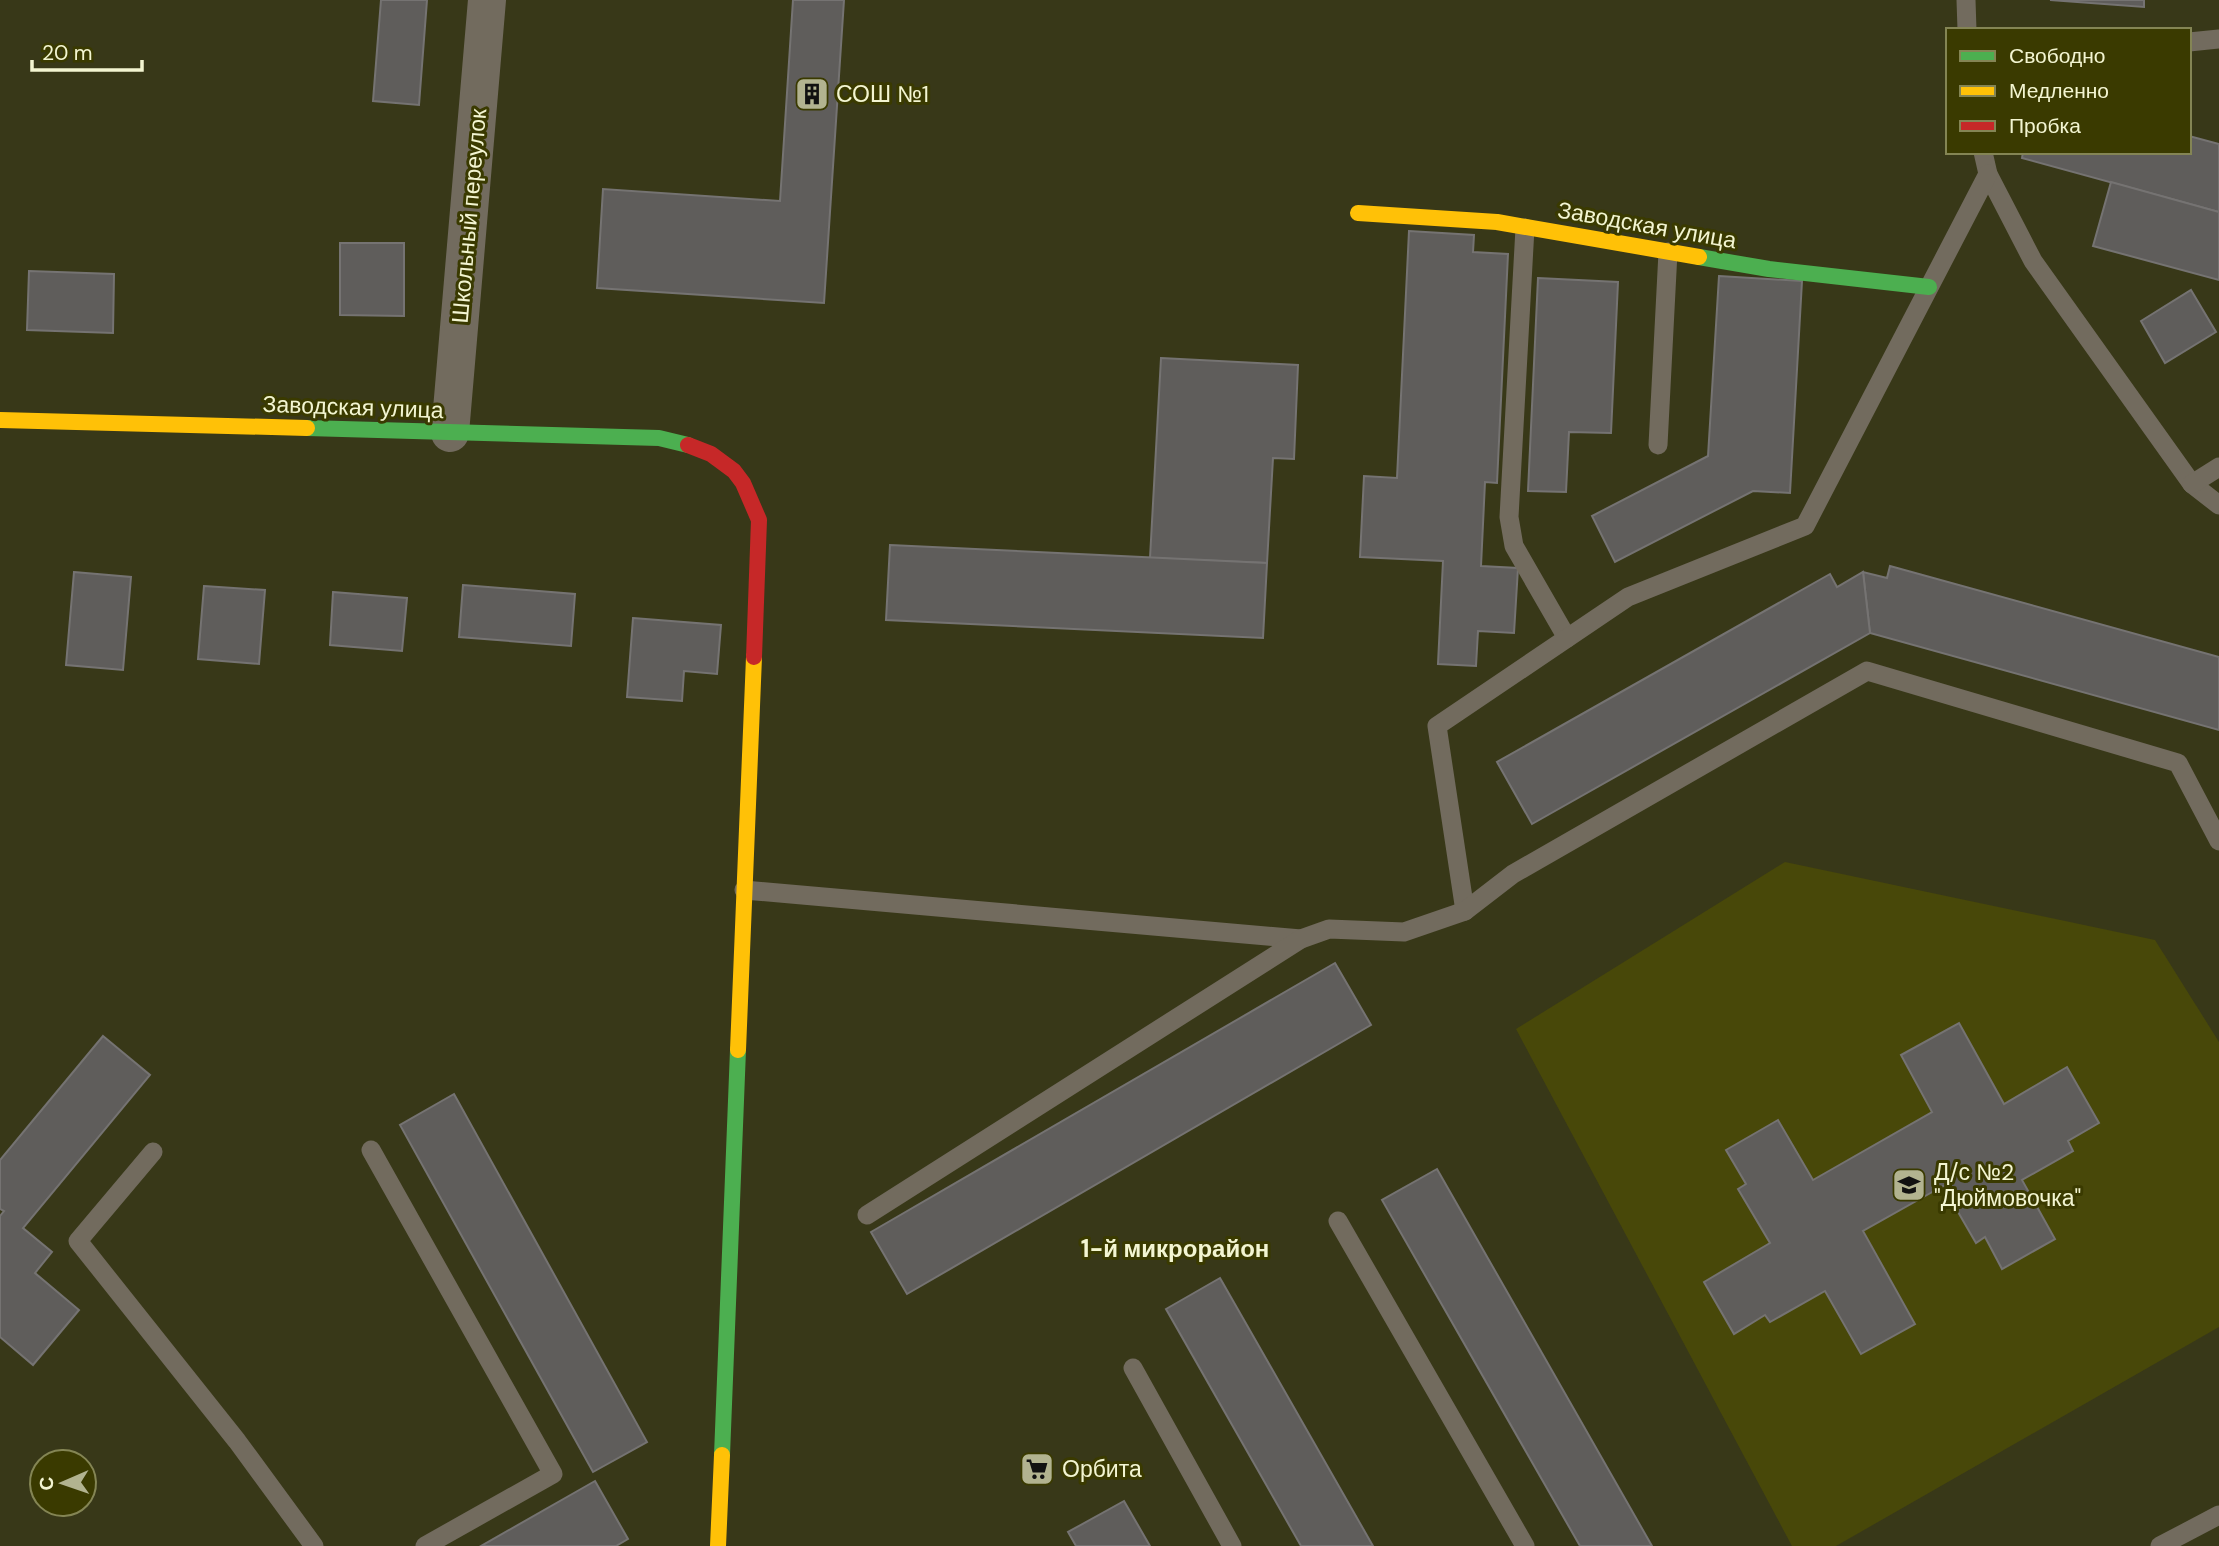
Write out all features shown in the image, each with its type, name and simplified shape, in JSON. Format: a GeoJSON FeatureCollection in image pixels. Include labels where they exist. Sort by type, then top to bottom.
{"type":"FeatureCollection","features":[{"type":"Feature","properties":{"kind":"street","name":"Школьный переулок"},"geometry":{"type":"LineString","coordinates":[[450,433],[487,0]]}},
{"type":"Feature","properties":{"kind":"street","name":"Заводская улица"},"geometry":{"type":"LineString","coordinates":[[1358,213],[1497,222],[1769,270],[1929,287]]}},
{"type":"Feature","properties":{"kind":"street","name":"Заводская улица"},"geometry":{"type":"LineString","coordinates":[[0,420],[659,438],[703,447],[729,465],[750,492],[759,520],[744,890]]}},
{"type":"Feature","properties":{"kind":"street"},"geometry":{"type":"LineString","coordinates":[[718,1546],[744,890]]}},
{"type":"Feature","properties":{"kind":"lane"},"geometry":{"type":"LineString","coordinates":[[1966,0],[1967,28]]}},
{"type":"Feature","properties":{"kind":"lane"},"geometry":{"type":"LineString","coordinates":[[2191,42],[2219,39]]}},
{"type":"Feature","properties":{"kind":"lane"},"geometry":{"type":"LineString","coordinates":[[1983,154],[1988,174],[2033,261],[2192,484],[2219,505]]}},
{"type":"Feature","properties":{"kind":"lane"},"geometry":{"type":"LineString","coordinates":[[1465,911],[1437,726],[1628,597],[1805,526],[1988,174]]}},
{"type":"Feature","properties":{"kind":"lane"},"geometry":{"type":"LineString","coordinates":[[1525,228],[1509,517],[1514,546],[1567,638]]}},
{"type":"Feature","properties":{"kind":"lane"},"geometry":{"type":"LineString","coordinates":[[1658,444],[1668,252]]}},
{"type":"Feature","properties":{"kind":"lane"},"geometry":{"type":"LineString","coordinates":[[2192,484],[2219,467]]}},
{"type":"Feature","properties":{"kind":"lane"},"geometry":{"type":"LineString","coordinates":[[866,1215],[1301,939],[1329,929],[1404,932],[1465,911],[1513,874],[1867,671],[2178,763],[2219,842]]}},
{"type":"Feature","properties":{"kind":"lane"},"geometry":{"type":"LineString","coordinates":[[744,890],[1301,939]]}},
{"type":"Feature","properties":{"kind":"lane"},"geometry":{"type":"LineString","coordinates":[[371,1150],[553,1474],[425,1546]]}},
{"type":"Feature","properties":{"kind":"lane"},"geometry":{"type":"LineString","coordinates":[[153,1152],[78,1241],[237,1441],[314,1546]]}},
{"type":"Feature","properties":{"kind":"lane"},"geometry":{"type":"LineString","coordinates":[[1338,1221],[1525,1546]]}},
{"type":"Feature","properties":{"kind":"lane"},"geometry":{"type":"LineString","coordinates":[[1133,1368],[1232,1546]]}},
{"type":"Feature","properties":{"kind":"lane"},"geometry":{"type":"LineString","coordinates":[[2160,1546],[2219,1515]]}},
{"type":"Feature","properties":{"kind":"shaded area","name":"Д/с №2 \"Дюймовочка\""},"geometry":{"type":"Polygon","coordinates":[[[1785,862],[2155,940],[2219,1042],[2219,1327],[1836,1546],[1792,1546],[1516,1029],[1785,862]]]}},
{"type":"Feature","properties":{"kind":"building"},"geometry":{"type":"Polygon","coordinates":[[[381,0],[427,0],[419,105],[373,101],[381,0]]]}},
{"type":"Feature","properties":{"kind":"building","name":"СОШ №1"},"geometry":{"type":"Polygon","coordinates":[[[793,0],[844,0],[824,303],[597,288],[603,189],[780,201],[793,0]]]}},
{"type":"Feature","properties":{"kind":"building"},"geometry":{"type":"Polygon","coordinates":[[[2050,0],[2144,0],[2144,7],[2050,0]]]}},
{"type":"Feature","properties":{"kind":"building"},"geometry":{"type":"Polygon","coordinates":[[[2191,137],[2219,144],[2219,212],[2022,158],[2023,154],[2191,154],[2191,137]]]}},
{"type":"Feature","properties":{"kind":"building"},"geometry":{"type":"Polygon","coordinates":[[[2111,182],[2219,212],[2219,280],[2093,246],[2111,182]]]}},
{"type":"Feature","properties":{"kind":"building"},"geometry":{"type":"Polygon","coordinates":[[[1409,231],[1474,235],[1473,252],[1508,254],[1497,483],[1485,482],[1481,566],[1518,568],[1514,633],[1478,631],[1476,666],[1438,664],[1443,561],[1360,557],[1364,476],[1397,478],[1409,231]]]}},
{"type":"Feature","properties":{"kind":"building"},"geometry":{"type":"Polygon","coordinates":[[[340,243],[404,243],[404,316],[340,315],[340,243]]]}},
{"type":"Feature","properties":{"kind":"building"},"geometry":{"type":"Polygon","coordinates":[[[29,271],[114,274],[113,333],[27,330],[29,271]]]}},
{"type":"Feature","properties":{"kind":"building"},"geometry":{"type":"Polygon","coordinates":[[[1719,276],[1802,281],[1790,493],[1753,491],[1615,562],[1592,516],[1708,456],[1719,276]]]}},
{"type":"Feature","properties":{"kind":"building"},"geometry":{"type":"Polygon","coordinates":[[[1538,278],[1618,282],[1611,433],[1569,432],[1566,492],[1528,491],[1538,278]]]}},
{"type":"Feature","properties":{"kind":"building"},"geometry":{"type":"Polygon","coordinates":[[[2191,290],[2216,332],[2165,363],[2141,321],[2191,290]]]}},
{"type":"Feature","properties":{"kind":"building"},"geometry":{"type":"Polygon","coordinates":[[[1161,358],[1298,365],[1294,459],[1273,458],[1267,563],[1150,558],[1161,358]]]}},
{"type":"Feature","properties":{"kind":"building"},"geometry":{"type":"Polygon","coordinates":[[[890,545],[1267,563],[1263,638],[886,620],[890,545]]]}},
{"type":"Feature","properties":{"kind":"building"},"geometry":{"type":"Polygon","coordinates":[[[1890,566],[2219,657],[2219,730],[1870,633],[1863,572],[1887,578],[1890,566]]]}},
{"type":"Feature","properties":{"kind":"building"},"geometry":{"type":"Polygon","coordinates":[[[74,572],[131,577],[123,670],[66,665],[74,572]]]}},
{"type":"Feature","properties":{"kind":"building"},"geometry":{"type":"Polygon","coordinates":[[[1863,572],[1870,633],[1532,824],[1497,762],[1830,574],[1837,587],[1863,572]]]}},
{"type":"Feature","properties":{"kind":"building"},"geometry":{"type":"Polygon","coordinates":[[[463,585],[575,594],[571,646],[459,637],[463,585]]]}},
{"type":"Feature","properties":{"kind":"building"},"geometry":{"type":"Polygon","coordinates":[[[204,586],[265,590],[259,664],[198,659],[204,586]]]}},
{"type":"Feature","properties":{"kind":"building"},"geometry":{"type":"Polygon","coordinates":[[[333,592],[407,598],[402,651],[330,645],[333,592]]]}},
{"type":"Feature","properties":{"kind":"building"},"geometry":{"type":"Polygon","coordinates":[[[633,618],[721,625],[717,674],[684,671],[682,701],[627,697],[633,618]]]}},
{"type":"Feature","properties":{"kind":"building"},"geometry":{"type":"Polygon","coordinates":[[[1335,963],[1371,1025],[907,1294],[871,1232],[1335,963]]]}},
{"type":"Feature","properties":{"kind":"building"},"geometry":{"type":"Polygon","coordinates":[[[1959,1023],[2004,1104],[2067,1067],[2099,1123],[2068,1141],[2073,1151],[2022,1180],[2055,1239],[2002,1269],[1985,1237],[1976,1243],[1943,1186],[1863,1231],[1915,1324],[1861,1354],[1825,1291],[1770,1322],[1765,1315],[1734,1334],[1704,1282],[1770,1243],[1738,1189],[1746,1184],[1726,1150],[1778,1120],[1813,1180],[1932,1112],[1901,1055],[1959,1023]]]}},
{"type":"Feature","properties":{"kind":"building"},"geometry":{"type":"Polygon","coordinates":[[[103,1036],[150,1075],[23,1228],[52,1252],[35,1273],[79,1310],[33,1365],[0,1337],[0,1216],[4,1211],[0,1209],[0,1160],[103,1036]]]}},
{"type":"Feature","properties":{"kind":"building"},"geometry":{"type":"Polygon","coordinates":[[[454,1094],[647,1442],[593,1472],[400,1125],[454,1094]]]}},
{"type":"Feature","properties":{"kind":"building"},"geometry":{"type":"Polygon","coordinates":[[[1437,1169],[1652,1546],[1580,1546],[1382,1200],[1437,1169]]]}},
{"type":"Feature","properties":{"kind":"building"},"geometry":{"type":"Polygon","coordinates":[[[1220,1278],[1373,1546],[1301,1546],[1166,1309],[1220,1278]]]}},
{"type":"Feature","properties":{"kind":"building"},"geometry":{"type":"Polygon","coordinates":[[[595,1481],[628,1539],[616,1546],[481,1546],[595,1481]]]}},
{"type":"Feature","properties":{"kind":"building"},"geometry":{"type":"Polygon","coordinates":[[[1124,1501],[1150,1546],[1076,1546],[1068,1532],[1124,1501]]]}},
{"type":"Feature","properties":{"kind":"traffic: fast"},"geometry":{"type":"LineString","coordinates":[[1699,257],[1769,269],[1929,287]]}},
{"type":"Feature","properties":{"kind":"traffic: fast"},"geometry":{"type":"LineString","coordinates":[[307,428],[659,438],[688,445]]}},
{"type":"Feature","properties":{"kind":"traffic: fast"},"geometry":{"type":"LineString","coordinates":[[722,1455],[738,1050]]}},
{"type":"Feature","properties":{"kind":"traffic: slow"},"geometry":{"type":"LineString","coordinates":[[1358,213],[1497,222],[1699,257]]}},
{"type":"Feature","properties":{"kind":"traffic: slow"},"geometry":{"type":"LineString","coordinates":[[0,420],[307,428]]}},
{"type":"Feature","properties":{"kind":"traffic: slow"},"geometry":{"type":"LineString","coordinates":[[738,1050],[754,657]]}},
{"type":"Feature","properties":{"kind":"traffic: slow"},"geometry":{"type":"LineString","coordinates":[[718,1546],[722,1455]]}},
{"type":"Feature","properties":{"kind":"traffic: jam"},"geometry":{"type":"LineString","coordinates":[[688,445],[711,454],[734,471],[743,483],[759,520],[754,657]]}},
{"type":"Feature","properties":{"kind":"place","name":"СОШ №1"},"geometry":{"type":"Point","coordinates":[812,94]}},
{"type":"Feature","properties":{"kind":"place","name":"Д/с №2 \"Дюймовочка\""},"geometry":{"type":"Point","coordinates":[1909,1185]}},
{"type":"Feature","properties":{"kind":"place","name":"Орбита"},"geometry":{"type":"Point","coordinates":[1037,1469]}},
{"type":"Feature","properties":{"kind":"district","name":"1-й микрорайон"},"geometry":{"type":"Point","coordinates":[1175,1249]}}]}
